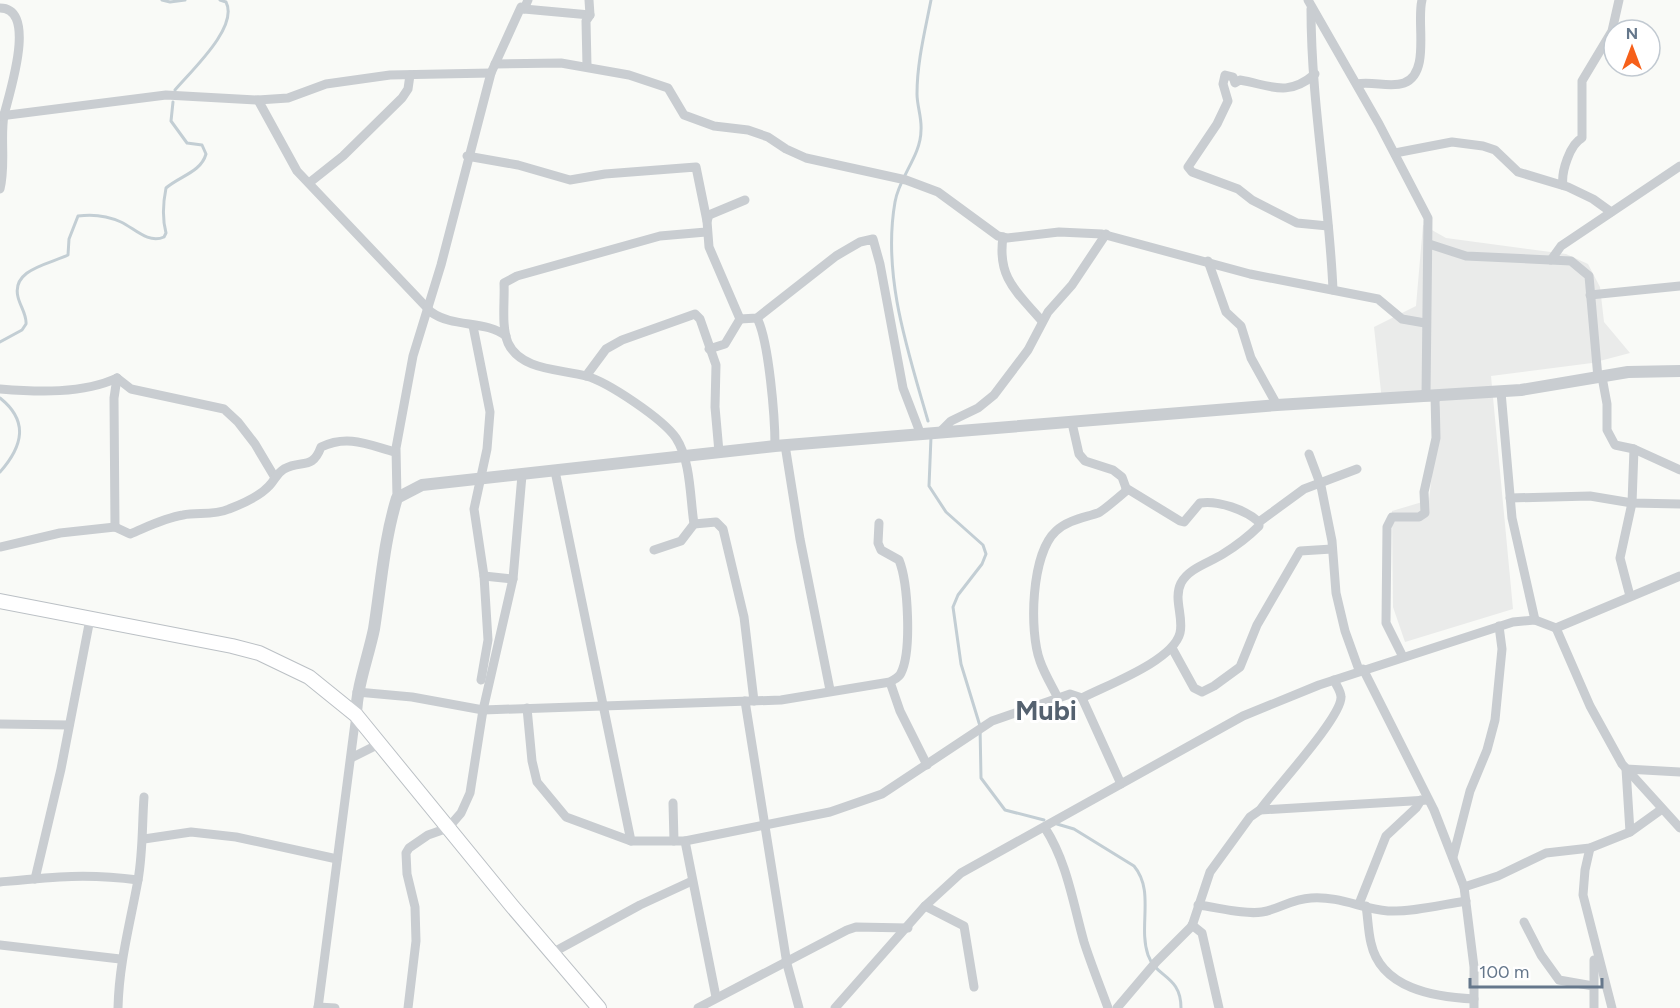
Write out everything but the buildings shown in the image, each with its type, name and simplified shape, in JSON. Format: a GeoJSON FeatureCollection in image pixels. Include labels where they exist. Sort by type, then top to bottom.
{"type":"FeatureCollection","features":[{"type":"Feature","properties":{"kind":"main road"},"geometry":{"type":"LineString","coordinates":[[0,601],[201,638],[260,653],[309,677],[356,715],[599,1008]]}},
{"type":"Feature","properties":{"kind":"street"},"geometry":{"type":"LineString","coordinates":[[587,66],[586,21],[590,15],[589,0]]}},
{"type":"Feature","properties":{"kind":"street"},"geometry":{"type":"LineString","coordinates":[[1357,84],[1404,83],[1416,73],[1420,57],[1422,0]]}},
{"type":"Feature","properties":{"kind":"street"},"geometry":{"type":"LineString","coordinates":[[1563,185],[1562,176],[1570,153],[1575,143],[1582,138],[1582,81],[1612,31],[1619,0]]}},
{"type":"Feature","properties":{"kind":"street"},"geometry":{"type":"LineString","coordinates":[[1310,3],[1395,153],[1428,218],[1430,244],[1425,323],[1430,396],[1436,438],[1424,492],[1425,513],[1419,517],[1392,518],[1387,527],[1386,623],[1403,657]]}},
{"type":"Feature","properties":{"kind":"street"},"geometry":{"type":"LineString","coordinates":[[1310,3],[1315,74],[1314,112],[1326,188],[1333,290]]}},
{"type":"Feature","properties":{"kind":"street"},"geometry":{"type":"LineString","coordinates":[[335,1008],[318,1007],[351,758],[357,692],[373,631],[389,524],[397,498],[395,452],[403,400],[427,305],[441,265],[467,156],[493,68],[521,7],[526,4],[590,15]]}},
{"type":"Feature","properties":{"kind":"street"},"geometry":{"type":"LineString","coordinates":[[0,8],[11,9],[15,14],[17,27],[17,66],[11,96],[2,116],[4,160],[0,189]]}},
{"type":"Feature","properties":{"kind":"street"},"geometry":{"type":"LineString","coordinates":[[2,116],[166,95],[258,100],[288,98],[326,84],[410,75],[561,63],[587,66],[629,75],[668,88],[684,115],[699,121],[714,126],[748,130],[768,137],[806,158],[906,180],[938,192],[990,231],[1003,237],[1059,232],[1106,234],[1250,274],[1377,299],[1402,319],[1425,323]]}},
{"type":"Feature","properties":{"kind":"street"},"geometry":{"type":"LineString","coordinates":[[1315,74],[1307,81],[1282,89],[1240,80],[1235,83],[1233,77],[1225,75],[1223,84],[1228,100],[1216,124],[1188,167],[1192,172],[1238,189],[1252,200],[1297,223],[1328,226]]}},
{"type":"Feature","properties":{"kind":"street"},"geometry":{"type":"LineString","coordinates":[[309,183],[343,156],[402,98],[408,89],[410,75]]}},
{"type":"Feature","properties":{"kind":"street"},"geometry":{"type":"LineString","coordinates":[[11,96],[23,114]]}},
{"type":"Feature","properties":{"kind":"street"},"geometry":{"type":"LineString","coordinates":[[258,100],[297,171],[438,317],[473,326],[495,328],[506,336]]}},
{"type":"Feature","properties":{"kind":"street"},"geometry":{"type":"LineString","coordinates":[[1395,153],[1433,144],[1471,143],[1496,150],[1518,172],[1563,185],[1593,199],[1611,212]]}},
{"type":"Feature","properties":{"kind":"street"},"geometry":{"type":"LineString","coordinates":[[467,156],[518,165],[570,180],[605,174],[694,167],[707,221],[706,232],[709,247],[740,319],[725,344],[709,349]]}},
{"type":"Feature","properties":{"kind":"street"},"geometry":{"type":"LineString","coordinates":[[1551,260],[1561,246],[1680,166]]}},
{"type":"Feature","properties":{"kind":"street"},"geometry":{"type":"LineString","coordinates":[[707,221],[710,215],[745,200]]}},
{"type":"Feature","properties":{"kind":"street"},"geometry":{"type":"LineString","coordinates":[[654,550],[681,541],[694,524],[684,456],[676,437],[623,394],[586,376],[544,368],[522,358],[509,345],[506,336],[504,283],[507,279],[660,236],[706,232]]}},
{"type":"Feature","properties":{"kind":"street"},"geometry":{"type":"LineString","coordinates":[[939,433],[951,421],[978,408],[994,395],[1028,350],[1042,321],[1072,285],[1106,234]]}},
{"type":"Feature","properties":{"kind":"street"},"geometry":{"type":"LineString","coordinates":[[1003,237],[1000,259],[1004,273],[1025,304],[1042,321]]}},
{"type":"Feature","properties":{"kind":"street"},"geometry":{"type":"LineString","coordinates":[[740,319],[757,318],[836,256],[860,242],[873,239],[880,264],[903,388],[921,435]]}},
{"type":"Feature","properties":{"kind":"street"},"geometry":{"type":"LineString","coordinates":[[1430,244],[1466,256],[1571,261],[1585,270],[1589,276],[1600,377],[1607,404],[1607,430],[1615,445],[1634,448],[1680,470]]}},
{"type":"Feature","properties":{"kind":"street"},"geometry":{"type":"LineString","coordinates":[[1208,261],[1226,312],[1241,326],[1251,358],[1277,405]]}},
{"type":"Feature","properties":{"kind":"street"},"geometry":{"type":"LineString","coordinates":[[1590,295],[1680,286]]}},
{"type":"Feature","properties":{"kind":"street"},"geometry":{"type":"LineString","coordinates":[[586,376],[606,349],[622,340],[695,314],[700,319],[716,365],[715,407],[719,452]]}},
{"type":"Feature","properties":{"kind":"street"},"geometry":{"type":"LineString","coordinates":[[757,318],[762,332],[780,446],[830,690]]}},
{"type":"Feature","properties":{"kind":"street"},"geometry":{"type":"LineString","coordinates":[[473,326],[490,411],[487,449],[474,509],[484,576],[488,640],[481,680]]}},
{"type":"Feature","properties":{"kind":"street"},"geometry":{"type":"LineString","coordinates":[[397,498],[422,485],[719,452],[1277,405],[1500,392],[1628,372],[1680,371]]}},
{"type":"Feature","properties":{"kind":"street"},"geometry":{"type":"LineString","coordinates":[[117,378],[131,389],[224,409],[238,422],[255,444],[274,476]]}},
{"type":"Feature","properties":{"kind":"street"},"geometry":{"type":"LineString","coordinates":[[0,389],[32,392],[102,385],[117,378]]}},
{"type":"Feature","properties":{"kind":"street"},"geometry":{"type":"LineString","coordinates":[[115,527],[114,398],[117,378]]}},
{"type":"Feature","properties":{"kind":"street"},"geometry":{"type":"LineString","coordinates":[[1500,392],[1510,498],[1535,620]]}},
{"type":"Feature","properties":{"kind":"street"},"geometry":{"type":"LineString","coordinates":[[1072,423],[1079,454],[1085,461],[1113,470],[1122,477],[1126,488],[1184,522],[1200,503],[1208,502],[1241,512],[1259,522]]}},
{"type":"Feature","properties":{"kind":"street"},"geometry":{"type":"LineString","coordinates":[[0,547],[60,533],[115,527],[130,534],[185,514],[208,515],[226,511],[255,496],[270,485],[274,476],[287,468],[308,464],[316,459],[321,447],[329,443],[346,440],[364,441],[395,452]]}},
{"type":"Feature","properties":{"kind":"street"},"geometry":{"type":"LineString","coordinates":[[1630,597],[1620,558],[1632,503],[1634,448]]}},
{"type":"Feature","properties":{"kind":"street"},"geometry":{"type":"LineString","coordinates":[[1309,454],[1319,482],[1332,549],[1336,593],[1345,631],[1361,670],[1425,800],[1453,857],[1464,887],[1473,967],[1474,1003],[1406,986],[1390,977],[1370,943],[1363,905],[1386,836],[1425,800]]}},
{"type":"Feature","properties":{"kind":"street"},"geometry":{"type":"LineString","coordinates":[[527,708],[532,761],[537,782],[566,817],[631,840],[685,841],[830,812],[882,794],[969,734],[992,721],[1070,694],[1082,698],[1143,668],[1172,648],[1181,631],[1178,596],[1182,583],[1193,570],[1244,540],[1259,526],[1259,522],[1319,482],[1357,469]]}},
{"type":"Feature","properties":{"kind":"street"},"geometry":{"type":"LineString","coordinates":[[555,471],[631,840]]}},
{"type":"Feature","properties":{"kind":"street"},"geometry":{"type":"LineString","coordinates":[[408,1008],[416,941],[415,907],[407,874],[406,853],[409,848],[428,835],[448,828],[461,813],[470,793],[483,710],[513,579],[522,475]]}},
{"type":"Feature","properties":{"kind":"street"},"geometry":{"type":"LineString","coordinates":[[1058,698],[1040,661],[1036,643],[1034,604],[1041,558],[1055,532],[1078,517],[1100,513],[1107,504],[1126,491],[1126,488]]}},
{"type":"Feature","properties":{"kind":"street"},"geometry":{"type":"LineString","coordinates":[[1510,498],[1590,496],[1632,503],[1680,504]]}},
{"type":"Feature","properties":{"kind":"street"},"geometry":{"type":"LineString","coordinates":[[694,524],[716,522],[723,529],[744,617],[749,701],[764,825],[787,964],[799,1008]]}},
{"type":"Feature","properties":{"kind":"street"},"geometry":{"type":"LineString","coordinates":[[357,692],[412,697],[483,710],[780,700],[890,682],[898,678],[903,664],[907,592],[899,560],[881,550],[878,543],[879,524]]}},
{"type":"Feature","properties":{"kind":"street"},"geometry":{"type":"LineString","coordinates":[[1172,648],[1194,688],[1202,692],[1214,686],[1240,667],[1257,625],[1300,551],[1332,549]]}},
{"type":"Feature","properties":{"kind":"street"},"geometry":{"type":"LineString","coordinates":[[484,576],[513,579]]}},
{"type":"Feature","properties":{"kind":"street"},"geometry":{"type":"LineString","coordinates":[[835,1008],[908,928],[925,906],[973,865],[1045,828],[1243,716],[1361,670],[1499,626],[1535,620],[1556,628],[1680,576]]}},
{"type":"Feature","properties":{"kind":"street"},"geometry":{"type":"LineString","coordinates":[[34,879],[90,619]]}},
{"type":"Feature","properties":{"kind":"street"},"geometry":{"type":"LineString","coordinates":[[1453,857],[1470,791],[1487,750],[1495,720],[1502,649],[1499,626]]}},
{"type":"Feature","properties":{"kind":"street"},"geometry":{"type":"LineString","coordinates":[[1556,628],[1590,706],[1626,769],[1680,828]]}},
{"type":"Feature","properties":{"kind":"street"},"geometry":{"type":"LineString","coordinates":[[1117,1008],[1156,962],[1192,925],[1210,872],[1250,817],[1260,810],[1323,731],[1338,706],[1341,694],[1334,680]]}},
{"type":"Feature","properties":{"kind":"street"},"geometry":{"type":"LineString","coordinates":[[890,682],[900,711],[927,765]]}},
{"type":"Feature","properties":{"kind":"street"},"geometry":{"type":"LineString","coordinates":[[1082,698],[1121,784]]}},
{"type":"Feature","properties":{"kind":"street"},"geometry":{"type":"LineString","coordinates":[[0,724],[69,725]]}},
{"type":"Feature","properties":{"kind":"street"},"geometry":{"type":"LineString","coordinates":[[351,758],[379,744]]}},
{"type":"Feature","properties":{"kind":"street"},"geometry":{"type":"LineString","coordinates":[[1626,769],[1680,772]]}},
{"type":"Feature","properties":{"kind":"street"},"geometry":{"type":"LineString","coordinates":[[1626,769],[1630,832]]}},
{"type":"Feature","properties":{"kind":"street"},"geometry":{"type":"LineString","coordinates":[[118,1008],[120,959],[138,880],[144,839],[144,797]]}},
{"type":"Feature","properties":{"kind":"street"},"geometry":{"type":"LineString","coordinates":[[1260,810],[1425,800]]}},
{"type":"Feature","properties":{"kind":"street"},"geometry":{"type":"LineString","coordinates":[[673,803],[674,841]]}},
{"type":"Feature","properties":{"kind":"street"},"geometry":{"type":"LineString","coordinates":[[1464,887],[1498,876],[1546,854],[1590,848],[1630,832],[1662,809]]}},
{"type":"Feature","properties":{"kind":"street"},"geometry":{"type":"LineString","coordinates":[[1045,828],[1053,840],[1071,888],[1085,944],[1107,1006],[1096,1008]]}},
{"type":"Feature","properties":{"kind":"street"},"geometry":{"type":"LineString","coordinates":[[144,839],[191,832],[236,837],[337,859]]}},
{"type":"Feature","properties":{"kind":"street"},"geometry":{"type":"LineString","coordinates":[[685,841],[716,997]]}},
{"type":"Feature","properties":{"kind":"street"},"geometry":{"type":"LineString","coordinates":[[1590,848],[1583,895],[1593,942],[1612,1008]]}},
{"type":"Feature","properties":{"kind":"street"},"geometry":{"type":"LineString","coordinates":[[0,882],[89,874],[138,880]]}},
{"type":"Feature","properties":{"kind":"street"},"geometry":{"type":"LineString","coordinates":[[552,953],[640,905],[692,881]]}},
{"type":"Feature","properties":{"kind":"street"},"geometry":{"type":"LineString","coordinates":[[1198,905],[1254,913],[1265,912],[1292,899],[1313,897],[1386,911],[1466,901]]}},
{"type":"Feature","properties":{"kind":"street"},"geometry":{"type":"LineString","coordinates":[[925,906],[964,926],[974,987]]}},
{"type":"Feature","properties":{"kind":"street"},"geometry":{"type":"LineString","coordinates":[[1524,922],[1541,955],[1559,980],[1566,984],[1593,986]]}},
{"type":"Feature","properties":{"kind":"street"},"geometry":{"type":"LineString","coordinates":[[1192,925],[1202,933],[1219,1008]]}},
{"type":"Feature","properties":{"kind":"street"},"geometry":{"type":"LineString","coordinates":[[698,1008],[716,997],[787,964],[847,930],[856,927],[908,928]]}},
{"type":"Feature","properties":{"kind":"street"},"geometry":{"type":"LineString","coordinates":[[1593,942],[1594,1008]]}},
{"type":"Feature","properties":{"kind":"street"},"geometry":{"type":"LineString","coordinates":[[0,945],[120,959]]}},
{"type":"Feature","properties":{"kind":"shaded area"},"geometry":{"type":"Polygon","coordinates":[[[1423,225],[1446,238],[1566,254],[1588,264],[1600,287],[1604,322],[1630,353],[1592,363],[1491,376],[1513,609],[1405,642],[1393,607],[1392,511],[1429,500],[1440,402],[1382,401],[1374,327],[1416,306],[1423,225]]]}},
{"type":"Feature","properties":{"kind":"waterway"},"geometry":{"type":"LineString","coordinates":[[162,0],[170,2],[185,0]]}},
{"type":"Feature","properties":{"kind":"waterway"},"geometry":{"type":"LineString","coordinates":[[175,90],[220,36],[226,24],[228,12],[226,2],[220,0]]}},
{"type":"Feature","properties":{"kind":"waterway"},"geometry":{"type":"LineString","coordinates":[[928,421],[899,313],[894,285],[892,230],[897,193],[920,140],[917,82],[931,0]]}},
{"type":"Feature","properties":{"kind":"waterway"},"geometry":{"type":"LineString","coordinates":[[0,342],[22,330],[26,324],[18,297],[17,288],[20,280],[34,269],[68,255],[69,239],[78,216],[94,215],[111,218],[147,237],[158,239],[164,237],[166,233],[163,210],[166,188],[195,170],[206,154],[202,145],[187,143],[171,121],[173,102]]}},
{"type":"Feature","properties":{"kind":"waterway"},"geometry":{"type":"LineString","coordinates":[[0,398],[15,416],[20,434],[14,453],[0,472]]}},
{"type":"Feature","properties":{"kind":"waterway"},"geometry":{"type":"LineString","coordinates":[[931,437],[929,486],[946,512],[983,545],[986,554],[982,564],[958,595],[953,607],[961,664],[980,726],[981,778],[1005,810],[1044,820]]}},
{"type":"Feature","properties":{"kind":"waterway"},"geometry":{"type":"LineString","coordinates":[[1057,824],[1074,829],[1134,866],[1144,886],[1145,944],[1148,955],[1152,963],[1177,989],[1181,1008]]}},
{"type":"Feature","properties":{"kind":"district","name":"Mubi"},"geometry":{"type":"Point","coordinates":[1046,710]}}]}
